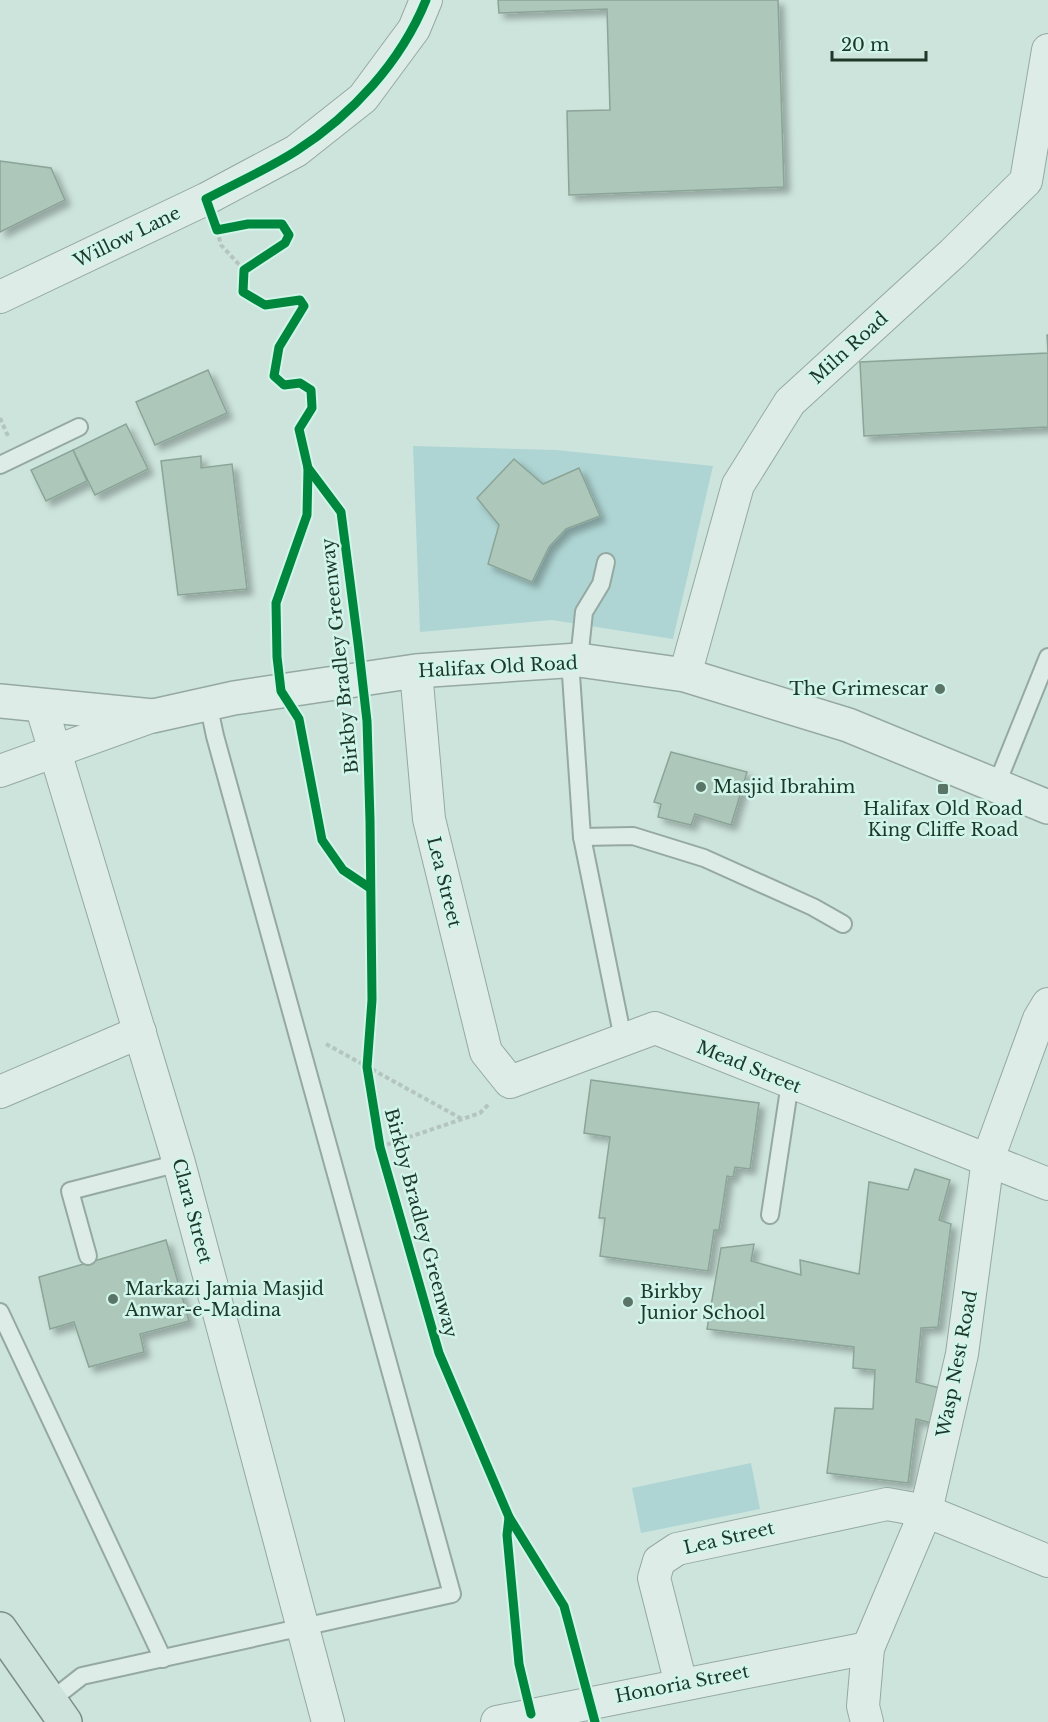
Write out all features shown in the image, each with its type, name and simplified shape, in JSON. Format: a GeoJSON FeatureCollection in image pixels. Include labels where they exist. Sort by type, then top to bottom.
{"type":"FeatureCollection","features":[{"type":"Feature","properties":{"kind":"main road"},"geometry":{"type":"LineString","coordinates":[[5,1648],[58,1711]]}},
{"type":"Feature","properties":{"kind":"street","name":"Willow Lane"},"geometry":{"type":"LineString","coordinates":[[0,297],[206,199],[296,151],[363,98],[414,28],[426,0]]}},
{"type":"Feature","properties":{"kind":"street","name":"Miln Road"},"geometry":{"type":"LineString","coordinates":[[685,675],[738,485],[790,402],[953,253],[1026,181],[1048,50]]}},
{"type":"Feature","properties":{"kind":"street","name":"Halifax Old Road"},"geometry":{"type":"LineString","coordinates":[[0,701],[153,716],[208,703],[404,673],[575,660],[685,675],[848,725],[1048,807]]}},
{"type":"Feature","properties":{"kind":"street","name":"Lea Street"},"geometry":{"type":"LineString","coordinates":[[404,673],[429,819],[486,1052],[510,1082]]}},
{"type":"Feature","properties":{"kind":"street","name":"Clara Street"},"geometry":{"type":"LineString","coordinates":[[41,705],[179,1163],[328,1722]]}},
{"type":"Feature","properties":{"kind":"street"},"geometry":{"type":"LineString","coordinates":[[0,771],[153,716]]}},
{"type":"Feature","properties":{"kind":"street","name":"Wasp Nest Road"},"geometry":{"type":"LineString","coordinates":[[867,1722],[862,1706],[868,1648],[926,1511],[962,1354],[988,1159],[1040,1019],[1048,1004]]}},
{"type":"Feature","properties":{"kind":"street","name":"Mead Street"},"geometry":{"type":"LineString","coordinates":[[510,1082],[655,1028],[1048,1184]]}},
{"type":"Feature","properties":{"kind":"street"},"geometry":{"type":"LineString","coordinates":[[0,1092],[140,1032]]}},
{"type":"Feature","properties":{"kind":"street","name":"Lea Street"},"geometry":{"type":"LineString","coordinates":[[681,1684],[654,1578],[659,1561],[667,1553],[694,1545],[887,1504],[926,1511],[1048,1561]]}},
{"type":"Feature","properties":{"kind":"street","name":"Honoria Street"},"geometry":{"type":"LineString","coordinates":[[497,1722],[555,1713],[619,1696],[868,1648]]}},
{"type":"Feature","properties":{"kind":"lane"},"geometry":{"type":"LineString","coordinates":[[0,465],[79,427]]}},
{"type":"Feature","properties":{"kind":"lane"},"geometry":{"type":"LineString","coordinates":[[606,562],[601,584],[584,612],[575,660],[582,837],[623,1039]]}},
{"type":"Feature","properties":{"kind":"lane"},"geometry":{"type":"LineString","coordinates":[[996,786],[1048,657]]}},
{"type":"Feature","properties":{"kind":"lane"},"geometry":{"type":"LineString","coordinates":[[58,1711],[82,1676],[452,1594],[215,736],[208,703]]}},
{"type":"Feature","properties":{"kind":"lane"},"geometry":{"type":"LineString","coordinates":[[582,837],[633,836],[704,858],[813,907],[843,924]]}},
{"type":"Feature","properties":{"kind":"lane"},"geometry":{"type":"LineString","coordinates":[[770,1215],[790,1083]]}},
{"type":"Feature","properties":{"kind":"lane"},"geometry":{"type":"LineString","coordinates":[[88,1256],[70,1191],[179,1163]]}},
{"type":"Feature","properties":{"kind":"lane"},"geometry":{"type":"LineString","coordinates":[[0,1312],[163,1659]]}},
{"type":"Feature","properties":{"kind":"path"},"geometry":{"type":"LineString","coordinates":[[206,199],[221,245],[248,267],[243,281]]}},
{"type":"Feature","properties":{"kind":"path"},"geometry":{"type":"LineString","coordinates":[[217,230],[227,228]]}},
{"type":"Feature","properties":{"kind":"path"},"geometry":{"type":"LineString","coordinates":[[295,1021],[316,1038],[462,1119]]}},
{"type":"Feature","properties":{"kind":"path"},"geometry":{"type":"LineString","coordinates":[[368,1056],[369,1078]]}},
{"type":"Feature","properties":{"kind":"path"},"geometry":{"type":"LineString","coordinates":[[380,1147],[480,1113],[510,1082]]}},
{"type":"Feature","properties":{"kind":"shaded area"},"geometry":{"type":"Polygon","coordinates":[[[413,446],[556,450],[713,466],[673,639],[552,620],[420,632],[413,446]]]}},
{"type":"Feature","properties":{"kind":"shaded area"},"geometry":{"type":"Polygon","coordinates":[[[751,1463],[760,1509],[641,1533],[632,1488],[751,1463]]]}},
{"type":"Feature","properties":{"kind":"building"},"geometry":{"type":"Polygon","coordinates":[[[498,0],[778,0],[784,187],[569,195],[567,111],[610,110],[607,9],[499,13],[498,0]]]}},
{"type":"Feature","properties":{"kind":"building"},"geometry":{"type":"Polygon","coordinates":[[[0,161],[51,168],[65,200],[0,232],[0,161]]]}},
{"type":"Feature","properties":{"kind":"building"},"geometry":{"type":"Polygon","coordinates":[[[1048,353],[1048,427],[864,436],[860,362],[1048,353]]]}},
{"type":"Feature","properties":{"kind":"building"},"geometry":{"type":"Polygon","coordinates":[[[208,370],[227,413],[155,445],[136,402],[208,370]]]}},
{"type":"Feature","properties":{"kind":"building"},"geometry":{"type":"Polygon","coordinates":[[[126,424],[148,469],[95,495],[73,450],[126,424]]]}},
{"type":"Feature","properties":{"kind":"building"},"geometry":{"type":"Polygon","coordinates":[[[73,450],[87,481],[46,501],[31,470],[73,450]]]}},
{"type":"Feature","properties":{"kind":"building"},"geometry":{"type":"Polygon","coordinates":[[[201,456],[201,468],[232,464],[247,589],[178,595],[161,461],[201,456]]]}},
{"type":"Feature","properties":{"kind":"building"},"geometry":{"type":"Polygon","coordinates":[[[514,459],[543,484],[579,468],[600,516],[566,529],[549,547],[532,582],[488,564],[499,525],[477,498],[514,459]]]}},
{"type":"Feature","properties":{"kind":"building","name":"Masjid Ibrahim"},"geometry":{"type":"Polygon","coordinates":[[[671,752],[747,772],[731,825],[695,814],[691,825],[658,817],[661,804],[654,802],[671,752]]]}},
{"type":"Feature","properties":{"kind":"building"},"geometry":{"type":"Polygon","coordinates":[[[591,1080],[759,1103],[750,1169],[735,1167],[733,1177],[727,1176],[719,1230],[714,1230],[708,1271],[600,1256],[605,1218],[599,1218],[610,1137],[584,1133],[591,1080]]]}},
{"type":"Feature","properties":{"kind":"building"},"geometry":{"type":"Polygon","coordinates":[[[915,1169],[950,1180],[939,1220],[951,1224],[938,1327],[921,1328],[916,1382],[940,1388],[935,1424],[916,1419],[908,1483],[827,1473],[835,1408],[873,1409],[875,1370],[853,1368],[854,1347],[707,1329],[721,1248],[754,1244],[751,1261],[801,1275],[800,1260],[859,1274],[869,1182],[908,1190],[915,1169]]]}},
{"type":"Feature","properties":{"kind":"building","name":"Markazi Jamia Masjid Anwar-e-Madina"},"geometry":{"type":"Polygon","coordinates":[[[166,1240],[189,1321],[140,1334],[144,1352],[89,1367],[74,1322],[50,1329],[39,1277],[166,1240]]]}},
{"type":"Feature","properties":{"kind":"cycle path","name":"Birkby Bradley Greenway"},"geometry":{"type":"LineString","coordinates":[[426,0],[416,23],[389,66],[355,104],[317,137],[285,158],[206,199],[217,230],[248,224],[282,224],[289,235],[285,243],[244,270],[243,292],[265,305],[300,300],[304,306],[279,347],[274,376],[284,385],[300,383],[311,390],[312,408],[299,429],[308,468],[341,512],[367,721],[372,1000],[367,1067],[380,1147],[439,1353],[509,1517],[564,1606],[595,1722]]}},
{"type":"Feature","properties":{"kind":"cycle path"},"geometry":{"type":"LineString","coordinates":[[308,468],[307,515],[276,603],[277,657],[281,691],[299,719],[322,840],[343,870],[370,888]]}},
{"type":"Feature","properties":{"kind":"cycle path"},"geometry":{"type":"LineString","coordinates":[[509,1517],[507,1535],[519,1664],[531,1714]]}},
{"type":"Feature","properties":{"kind":"place","name":"The Grimescar"},"geometry":{"type":"Point","coordinates":[940,689]}},
{"type":"Feature","properties":{"kind":"place","name":"Masjid Ibrahim"},"geometry":{"type":"Point","coordinates":[701,787]}},
{"type":"Feature","properties":{"kind":"place","name":"Halifax Old Road King Cliffe Road"},"geometry":{"type":"Point","coordinates":[943,789]}},
{"type":"Feature","properties":{"kind":"place","name":"Markazi Jamia Masjid Anwar-e-Madina"},"geometry":{"type":"Point","coordinates":[113,1299]}},
{"type":"Feature","properties":{"kind":"place","name":"Birkby Junior School"},"geometry":{"type":"Point","coordinates":[628,1302]}}]}
